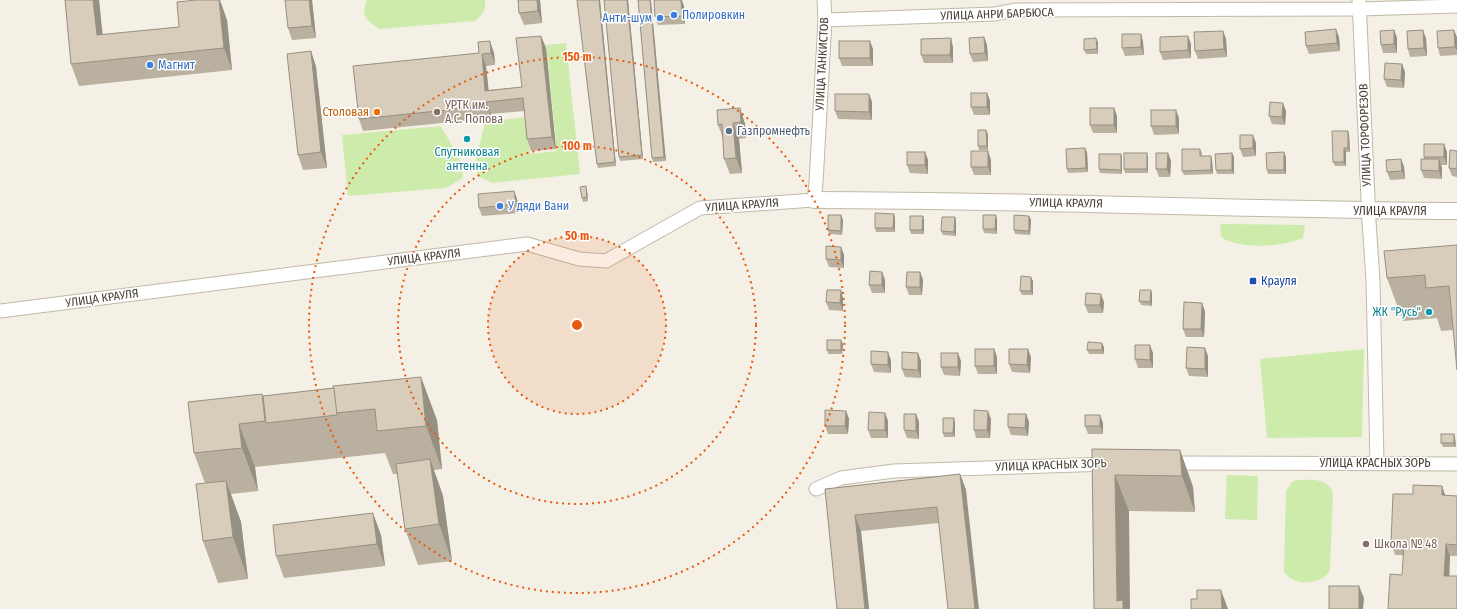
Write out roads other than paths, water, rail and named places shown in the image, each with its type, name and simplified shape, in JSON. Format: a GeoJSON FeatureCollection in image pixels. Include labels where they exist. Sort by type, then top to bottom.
{"type":"FeatureCollection","features":[{"type":"Feature","properties":{"kind":"street","name":"УЛИЦА ТАНКИСТОВ"},"geometry":{"type":"LineString","coordinates":[[814,200],[825,20],[824,0]]}},
{"type":"Feature","properties":{"kind":"street","name":"УЛИЦА АНРИ БАРБЮСА"},"geometry":{"type":"LineString","coordinates":[[825,20],[995,14],[1015,5],[1360,4],[1457,6]]}},
{"type":"Feature","properties":{"kind":"street","name":"УЛИЦА ТОРФОРЕЗОВ"},"geometry":{"type":"LineString","coordinates":[[1360,4],[1368,210],[1373,280],[1377,463]]}},
{"type":"Feature","properties":{"kind":"street","name":"УЛИЦА КРАУЛЯ"},"geometry":{"type":"LineString","coordinates":[[0,311],[527,244],[579,259],[606,262],[700,208],[814,200],[1041,202],[1457,211]]}},
{"type":"Feature","properties":{"kind":"street","name":"УЛИЦА КРАСНЫХ ЗОРЬ"},"geometry":{"type":"LineString","coordinates":[[816,489],[841,478],[894,471],[1121,463]]}},
{"type":"Feature","properties":{"kind":"street","name":"УЛИЦА КРАСНЫХ ЗОРЬ"},"geometry":{"type":"LineString","coordinates":[[1153,463],[1457,464]]}},
{"type":"Feature","properties":{"kind":"place","name":"Полировкин"},"geometry":{"type":"Point","coordinates":[674,15]}},
{"type":"Feature","properties":{"kind":"place","name":"Анти-шум"},"geometry":{"type":"Point","coordinates":[660,18]}},
{"type":"Feature","properties":{"kind":"place","name":"Магнит"},"geometry":{"type":"Point","coordinates":[150,65]}},
{"type":"Feature","properties":{"kind":"place","name":"Столовая"},"geometry":{"type":"Point","coordinates":[377,112]}},
{"type":"Feature","properties":{"kind":"place","name":"УРТК им. А.С. Попова"},"geometry":{"type":"Point","coordinates":[437,112]}},
{"type":"Feature","properties":{"kind":"place","name":"Газпромнефть"},"geometry":{"type":"Point","coordinates":[729,131]}},
{"type":"Feature","properties":{"kind":"place","name":"Спутниковая антенна"},"geometry":{"type":"Point","coordinates":[467,139]}},
{"type":"Feature","properties":{"kind":"place","name":"У дяди Вани"},"geometry":{"type":"Point","coordinates":[500,206]}},
{"type":"Feature","properties":{"kind":"place","name":"Крауля"},"geometry":{"type":"Point","coordinates":[1253,281]}},
{"type":"Feature","properties":{"kind":"place","name":"ЖК \"Русь\""},"geometry":{"type":"Point","coordinates":[1429,312]}},
{"type":"Feature","properties":{"kind":"place","name":"Школа № 48"},"geometry":{"type":"Point","coordinates":[1366,544]}}]}
